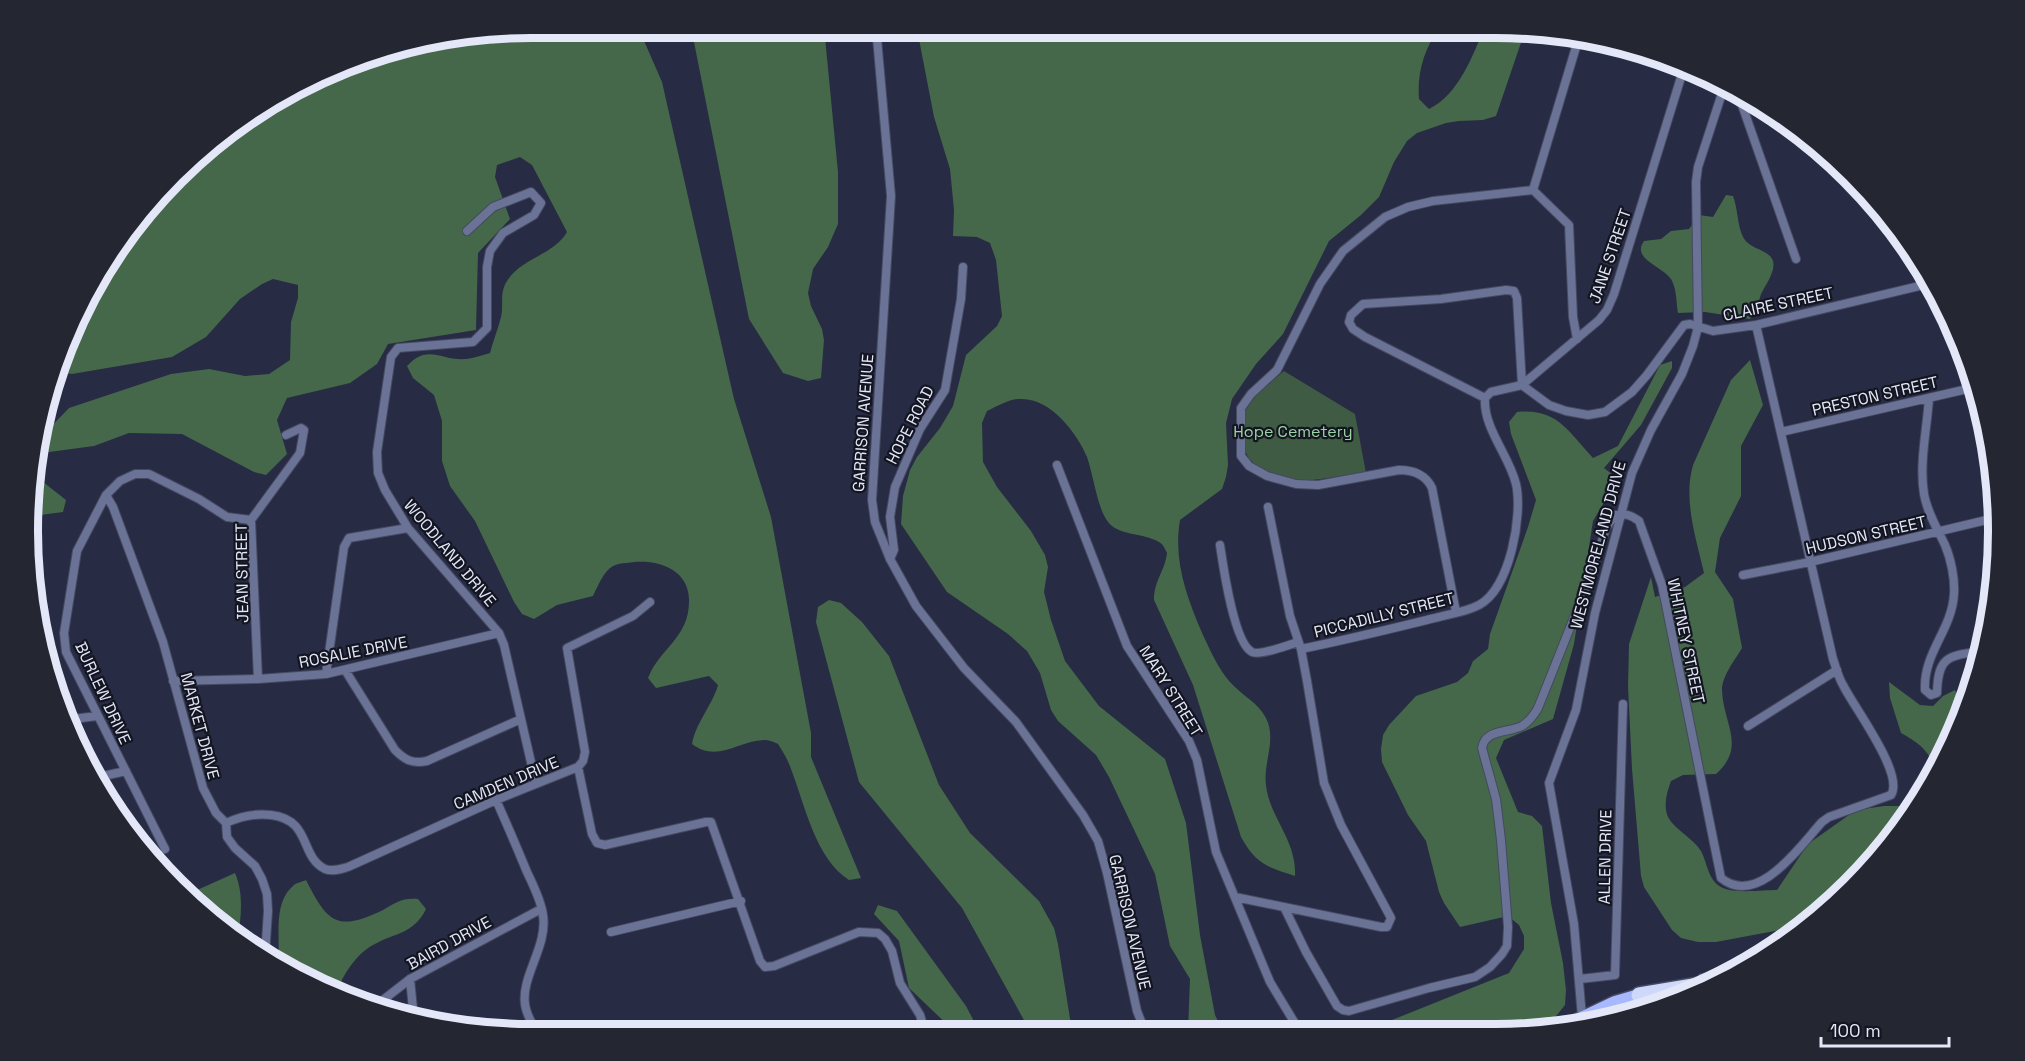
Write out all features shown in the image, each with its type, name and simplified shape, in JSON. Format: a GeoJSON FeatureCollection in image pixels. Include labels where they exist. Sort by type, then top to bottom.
{"type":"FeatureCollection","features":[{"type":"Feature","properties":{"kind":"highway"},"geometry":{"type":"LineString","coordinates":[[1639,995],[1675,989]]}},
{"type":"Feature","properties":{"kind":"main road"},"geometry":{"type":"LineString","coordinates":[[1596,1013],[1615,1002],[1639,995]]}},
{"type":"Feature","properties":{"kind":"street","name":"GARRISON AVENUE"},"geometry":{"type":"LineString","coordinates":[[877,38],[891,196],[872,500],[875,522],[890,559],[916,606],[964,668],[1016,722],[1083,815],[1098,841],[1142,1024]]}},
{"type":"Feature","properties":{"kind":"street"},"geometry":{"type":"LineString","coordinates":[[1533,190],[1578,45]]}},
{"type":"Feature","properties":{"kind":"street","name":"JANE STREET"},"geometry":{"type":"LineString","coordinates":[[1485,398],[1491,392],[1522,386],[1599,320],[1611,302],[1682,75]]}},
{"type":"Feature","properties":{"kind":"street","name":"WESTMORELAND DRIVE"},"geometry":{"type":"LineString","coordinates":[[1584,1015],[1574,924],[1550,783],[1576,710],[1595,613],[1627,489],[1639,454],[1682,374],[1698,327],[1696,182],[1698,167],[1722,93]]}},
{"type":"Feature","properties":{"kind":"street"},"geometry":{"type":"LineString","coordinates":[[1741,104],[1796,259]]}},
{"type":"Feature","properties":{"kind":"street"},"geometry":{"type":"LineString","coordinates":[[1533,190],[1569,225],[1573,317],[1577,339]]}},
{"type":"Feature","properties":{"kind":"street"},"geometry":{"type":"LineString","coordinates":[[1456,612],[1429,481],[1409,470],[1318,486],[1296,484],[1267,476],[1249,466],[1242,456],[1241,408],[1251,394],[1277,370],[1320,284],[1343,251],[1385,217],[1408,207],[1433,201],[1533,190]]}},
{"type":"Feature","properties":{"kind":"street","name":"WOODLAND DRIVE"},"geometry":{"type":"LineString","coordinates":[[467,231],[493,207],[531,192],[541,203],[534,215],[503,233],[490,251],[487,267],[487,328],[473,342],[398,348],[391,357],[377,452],[378,473],[393,507],[408,528],[499,633],[504,645],[537,784]]}},
{"type":"Feature","properties":{"kind":"street","name":"HOPE ROAD"},"geometry":{"type":"LineString","coordinates":[[890,559],[894,550],[890,517],[895,487],[920,429],[945,390],[961,299],[963,267]]}},
{"type":"Feature","properties":{"kind":"street","name":"CLAIRE STREET"},"geometry":{"type":"LineString","coordinates":[[1522,386],[1549,405],[1566,411],[1588,415],[1605,412],[1640,383],[1684,325],[1690,324],[1713,331],[1756,325],[1922,285]]}},
{"type":"Feature","properties":{"kind":"street"},"geometry":{"type":"LineString","coordinates":[[1485,398],[1353,329],[1349,322],[1351,315],[1363,304],[1514,291],[1517,298],[1522,386]]}},
{"type":"Feature","properties":{"kind":"street","name":"WHITNEY STREET"},"geometry":{"type":"LineString","coordinates":[[1622,514],[1632,516],[1639,521],[1662,585],[1721,878],[1728,883],[1738,885],[1760,883],[1784,864],[1829,817],[1891,795],[1894,791],[1887,758],[1842,684],[1837,670],[1756,325]]}},
{"type":"Feature","properties":{"kind":"street","name":"PRESTON STREET"},"geometry":{"type":"LineString","coordinates":[[1781,432],[1967,389]]}},
{"type":"Feature","properties":{"kind":"street","name":"PICCADILLY STREET"},"geometry":{"type":"LineString","coordinates":[[1235,897],[1285,909],[1387,927],[1391,918],[1341,825],[1324,783],[1299,646],[1362,636],[1479,606],[1496,589],[1513,550],[1518,508],[1516,485],[1487,416],[1485,398]]}},
{"type":"Feature","properties":{"kind":"street"},"geometry":{"type":"LineString","coordinates":[[1929,398],[1923,464],[1924,494],[1928,510],[1946,547],[1954,594],[1949,618],[1924,676],[1925,690],[1931,695],[1937,693],[1939,671],[1953,655],[1972,652]]}},
{"type":"Feature","properties":{"kind":"street","name":"JEAN STREET"},"geometry":{"type":"LineString","coordinates":[[258,680],[251,520],[300,453],[304,430],[301,428],[286,435]]}},
{"type":"Feature","properties":{"kind":"street","name":"MARY STREET"},"geometry":{"type":"LineString","coordinates":[[1057,465],[1127,646],[1189,741],[1197,760],[1216,852],[1270,982],[1295,1024]]}},
{"type":"Feature","properties":{"kind":"street","name":"BURLEW DRIVE"},"geometry":{"type":"LineString","coordinates":[[165,849],[66,652],[64,633],[77,551],[106,495],[120,481],[135,474],[149,474],[199,499],[227,517],[251,520]]}},
{"type":"Feature","properties":{"kind":"street","name":"MARKET DRIVE"},"geometry":{"type":"LineString","coordinates":[[106,495],[163,642],[202,788],[211,806],[226,823],[227,837],[235,848],[255,866],[267,894],[265,945]]}},
{"type":"Feature","properties":{"kind":"street"},"geometry":{"type":"LineString","coordinates":[[1220,545],[1229,601],[1247,647],[1252,652],[1259,653],[1299,646],[1288,605],[1268,507]]}},
{"type":"Feature","properties":{"kind":"street"},"geometry":{"type":"LineString","coordinates":[[1285,909],[1306,952],[1337,1006],[1343,1010],[1349,1011],[1475,977],[1503,954],[1507,946],[1508,927],[1501,840],[1496,799],[1482,748],[1483,741],[1489,736],[1521,726],[1532,718],[1593,570],[1606,528],[1614,515],[1622,514]]}},
{"type":"Feature","properties":{"kind":"street","name":"HUDSON STREET"},"geometry":{"type":"LineString","coordinates":[[1743,575],[1810,562],[1987,520]]}},
{"type":"Feature","properties":{"kind":"street"},"geometry":{"type":"LineString","coordinates":[[326,674],[344,547],[349,538],[408,528]]}},
{"type":"Feature","properties":{"kind":"street"},"geometry":{"type":"LineString","coordinates":[[578,766],[583,761],[585,752],[567,648],[633,616],[650,602]]}},
{"type":"Feature","properties":{"kind":"street","name":"ROSALIE DRIVE"},"geometry":{"type":"LineString","coordinates":[[173,681],[258,680],[326,674],[499,633]]}},
{"type":"Feature","properties":{"kind":"street"},"geometry":{"type":"LineString","coordinates":[[345,670],[395,750],[406,761],[417,763],[427,761],[521,719]]}},
{"type":"Feature","properties":{"kind":"street"},"geometry":{"type":"LineString","coordinates":[[1748,726],[1837,670]]}},
{"type":"Feature","properties":{"kind":"street","name":"ALLEN DRIVE"},"geometry":{"type":"LineString","coordinates":[[1580,979],[1615,975],[1623,704]]}},
{"type":"Feature","properties":{"kind":"street"},"geometry":{"type":"LineString","coordinates":[[75,719],[98,716]]}},
{"type":"Feature","properties":{"kind":"street","name":"CAMDEN DRIVE"},"geometry":{"type":"LineString","coordinates":[[226,823],[242,815],[268,814],[288,818],[297,827],[314,859],[325,868],[334,871],[348,867],[496,800],[578,766],[592,834],[597,843],[604,845],[711,822],[760,961],[765,968],[859,932],[878,933],[885,939],[892,951],[900,983],[920,1015],[922,1024]]}},
{"type":"Feature","properties":{"kind":"street"},"geometry":{"type":"LineString","coordinates":[[103,776],[126,771]]}},
{"type":"Feature","properties":{"kind":"street"},"geometry":{"type":"LineString","coordinates":[[496,800],[541,909],[543,930],[525,992],[525,1003],[532,1024]]}},
{"type":"Feature","properties":{"kind":"street"},"geometry":{"type":"LineString","coordinates":[[611,932],[741,902]]}},
{"type":"Feature","properties":{"kind":"street","name":"BAIRD DRIVE"},"geometry":{"type":"LineString","coordinates":[[383,1000],[410,980],[541,909]]}},
{"type":"Feature","properties":{"kind":"street"},"geometry":{"type":"LineString","coordinates":[[410,980],[413,1009]]}},
{"type":"Feature","properties":{"kind":"street"},"geometry":{"type":"LineString","coordinates":[[1639,995],[1696,980]]}},
{"type":"Feature","properties":{"kind":"green space"},"geometry":{"type":"Polygon","coordinates":[[[643,38],[662,82],[734,399],[771,517],[811,733],[811,757],[861,878],[849,880],[837,870],[819,845],[790,766],[778,744],[764,740],[754,741],[728,750],[710,752],[692,744],[697,728],[718,685],[709,676],[656,688],[648,678],[653,667],[680,633],[688,612],[687,588],[676,572],[657,563],[621,563],[609,569],[593,596],[557,605],[534,619],[522,614],[514,602],[475,521],[450,486],[442,461],[442,421],[434,395],[413,378],[407,366],[422,355],[428,354],[466,359],[490,353],[501,317],[503,290],[507,281],[520,267],[554,246],[567,232],[532,165],[520,157],[497,165],[495,177],[510,219],[478,253],[476,330],[388,344],[377,364],[350,383],[287,398],[277,420],[287,454],[266,475],[254,472],[182,434],[129,433],[94,446],[44,453],[48,430],[69,408],[171,374],[209,369],[245,376],[269,374],[290,360],[291,322],[298,298],[298,285],[273,279],[262,284],[240,299],[206,337],[172,357],[72,374],[64,373],[88,312],[139,230],[160,205],[205,160],[230,139],[284,104],[342,75],[403,54],[434,47],[498,39],[643,38]]]}},
{"type":"Feature","properties":{"kind":"green space"},"geometry":{"type":"Polygon","coordinates":[[[693,38],[825,38],[838,172],[838,224],[828,247],[813,269],[808,293],[824,340],[821,378],[808,381],[783,373],[749,319],[693,38]]]}},
{"type":"Feature","properties":{"kind":"green space"},"geometry":{"type":"Polygon","coordinates":[[[919,38],[1433,38],[1420,70],[1419,80],[1419,99],[1429,109],[1439,103],[1456,85],[1480,38],[1522,39],[1496,116],[1483,120],[1446,123],[1417,133],[1407,141],[1394,162],[1379,197],[1329,241],[1283,334],[1256,364],[1232,399],[1226,423],[1228,465],[1222,489],[1180,520],[1178,550],[1180,565],[1187,593],[1203,635],[1226,677],[1234,687],[1259,707],[1269,726],[1270,743],[1266,768],[1268,797],[1292,851],[1295,876],[1277,870],[1257,859],[1241,837],[1193,685],[1154,600],[1167,553],[1163,545],[1153,539],[1123,532],[1110,525],[1100,506],[1083,448],[1070,428],[1053,411],[1033,401],[1013,400],[987,411],[982,423],[983,462],[997,487],[1031,531],[1045,555],[1048,567],[1044,592],[1065,661],[1099,706],[1165,759],[1186,823],[1200,935],[1215,1015],[1220,1024],[1188,1024],[1190,979],[1170,946],[1155,874],[1109,777],[1096,755],[1058,721],[1051,710],[1040,673],[1027,651],[1008,634],[947,592],[901,524],[903,496],[910,470],[953,406],[966,355],[997,326],[1002,316],[996,260],[990,243],[977,237],[953,236],[954,210],[950,169],[934,117],[919,38]]]}},
{"type":"Feature","properties":{"kind":"green space"},"geometry":{"type":"Polygon","coordinates":[[[1726,195],[1733,196],[1743,237],[1752,246],[1767,253],[1773,260],[1771,275],[1761,294],[1756,311],[1750,319],[1705,312],[1678,313],[1671,279],[1644,258],[1641,247],[1644,241],[1661,239],[1671,231],[1689,229],[1699,215],[1713,217],[1726,195]]]}},
{"type":"Feature","properties":{"kind":"green space"},"geometry":{"type":"Polygon","coordinates":[[[1750,360],[1763,405],[1741,446],[1741,496],[1720,538],[1715,572],[1733,599],[1742,648],[1729,668],[1722,690],[1732,744],[1725,764],[1716,774],[1683,775],[1671,781],[1666,803],[1668,817],[1698,846],[1713,880],[1721,887],[1740,891],[1777,890],[1808,844],[1856,810],[1903,806],[1886,831],[1843,879],[1784,929],[1716,942],[1698,942],[1681,938],[1672,930],[1644,887],[1641,876],[1632,769],[1628,686],[1629,644],[1651,577],[1655,597],[1685,587],[1704,573],[1694,533],[1689,492],[1690,478],[1693,465],[1731,380],[1750,360]]]}},
{"type":"Feature","properties":{"kind":"green space"},"geometry":{"type":"Polygon","coordinates":[[[1672,361],[1672,368],[1641,425],[1604,468],[1618,479],[1593,521],[1574,644],[1553,719],[1504,740],[1496,758],[1518,812],[1532,816],[1542,826],[1551,903],[1563,963],[1565,1005],[1552,1020],[1494,1024],[1382,1024],[1509,973],[1524,949],[1524,936],[1519,925],[1508,916],[1460,927],[1439,892],[1426,841],[1408,815],[1382,762],[1381,749],[1383,735],[1389,725],[1416,696],[1457,682],[1468,673],[1473,661],[1488,649],[1490,634],[1536,500],[1511,434],[1509,422],[1517,412],[1531,412],[1552,418],[1561,423],[1593,458],[1618,446],[1660,365],[1672,361]]]}},
{"type":"Feature","properties":{"kind":"green space","name":"Hope Cemetery"},"geometry":{"type":"Polygon","coordinates":[[[1284,371],[1355,414],[1366,473],[1297,482],[1261,470],[1249,459],[1245,451],[1245,409],[1258,393],[1284,371]]]}},
{"type":"Feature","properties":{"kind":"green space"},"geometry":{"type":"Polygon","coordinates":[[[41,480],[66,500],[63,512],[38,515],[41,480]]]}},
{"type":"Feature","properties":{"kind":"green space"},"geometry":{"type":"Polygon","coordinates":[[[829,600],[841,603],[862,622],[889,656],[939,785],[970,833],[1039,901],[1054,928],[1071,1024],[1026,1024],[962,908],[859,782],[816,622],[818,607],[829,600]]]}},
{"type":"Feature","properties":{"kind":"green space"},"geometry":{"type":"Polygon","coordinates":[[[1889,682],[1920,705],[1933,706],[1943,696],[1955,690],[1958,697],[1931,760],[1913,740],[1901,733],[1890,698],[1889,682]]]}},
{"type":"Feature","properties":{"kind":"green space"},"geometry":{"type":"Polygon","coordinates":[[[235,873],[241,897],[239,928],[230,922],[195,891],[235,873]]]}},
{"type":"Feature","properties":{"kind":"green space"},"geometry":{"type":"Polygon","coordinates":[[[306,880],[327,914],[344,921],[367,917],[407,899],[418,899],[426,909],[416,923],[409,928],[373,945],[361,954],[346,972],[339,985],[312,973],[279,954],[282,902],[294,885],[306,880]]]}},
{"type":"Feature","properties":{"kind":"green space"},"geometry":{"type":"Polygon","coordinates":[[[878,905],[897,911],[966,1006],[975,1024],[947,1024],[909,988],[899,941],[874,914],[878,905]]]}}]}
